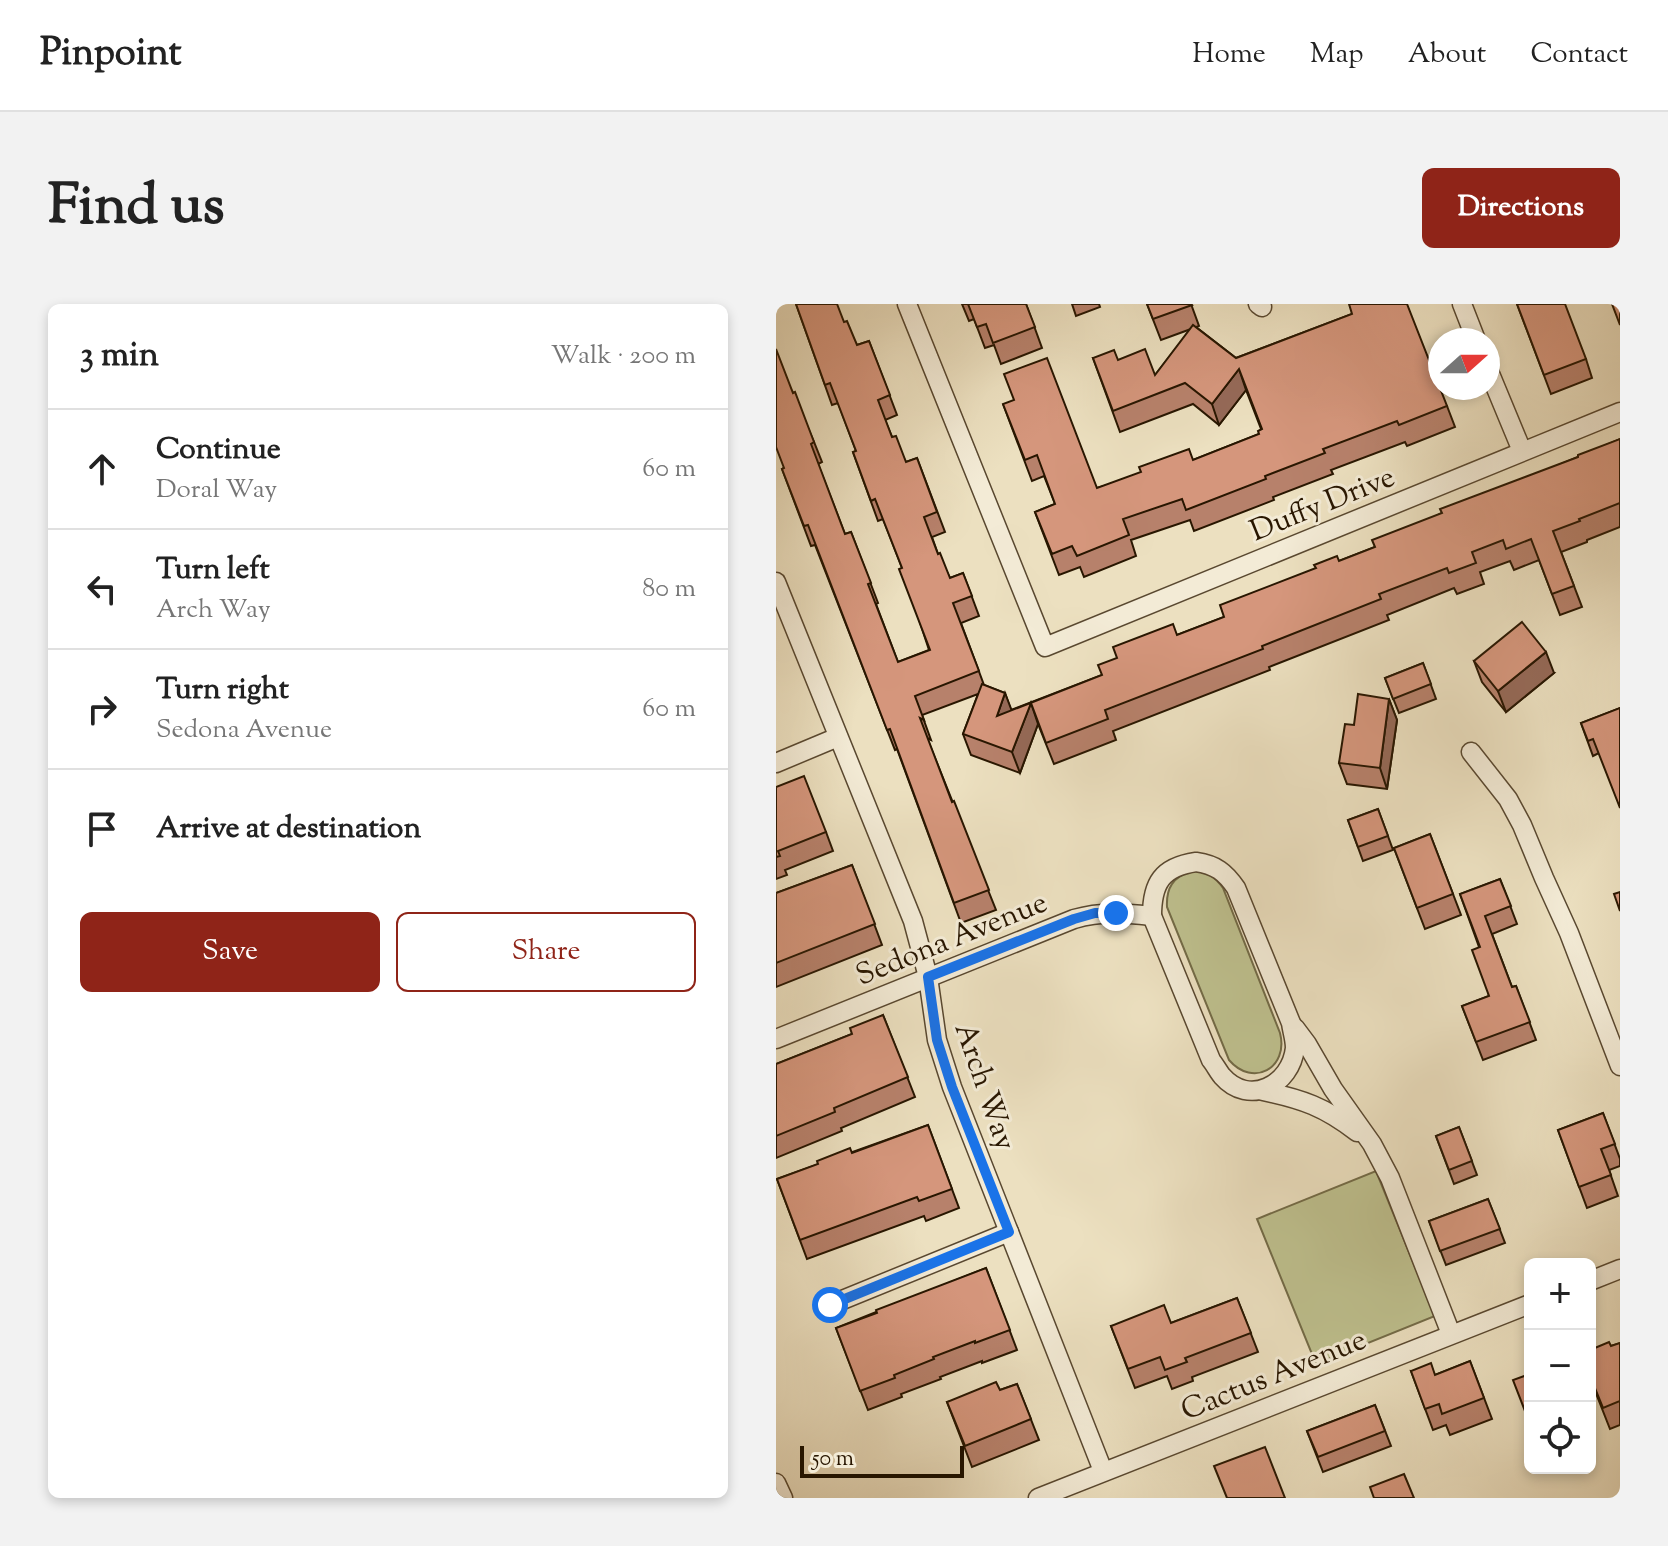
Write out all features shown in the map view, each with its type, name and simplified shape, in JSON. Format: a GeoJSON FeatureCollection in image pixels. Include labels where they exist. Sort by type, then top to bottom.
{"type":"FeatureCollection","features":[{"type":"Feature","properties":{"kind":"street","name":"Duffy Drive"},"geometry":{"type":"LineString","coordinates":[[907,304],[1045,647],[1620,412]]}},
{"type":"Feature","properties":{"kind":"street"},"geometry":{"type":"LineString","coordinates":[[1462,304],[1471,328]]}},
{"type":"Feature","properties":{"kind":"street"},"geometry":{"type":"LineString","coordinates":[[1500,398],[1522,451]]}},
{"type":"Feature","properties":{"kind":"street","name":"Arch Way"},"geometry":{"type":"LineString","coordinates":[[776,582],[913,921],[928,977],[937,1040],[952,1087],[1103,1471]]}},
{"type":"Feature","properties":{"kind":"street"},"geometry":{"type":"LineString","coordinates":[[776,763],[838,737]]}},
{"type":"Feature","properties":{"kind":"street"},"geometry":{"type":"LineString","coordinates":[[1471,752],[1508,799],[1522,825],[1569,933],[1620,1066]]}},
{"type":"Feature","properties":{"kind":"street"},"geometry":{"type":"LineString","coordinates":[[1263,1091],[1281,1080],[1292,1065],[1295,1044],[1291,1023],[1236,888],[1225,873],[1211,864],[1180,864],[1168,871],[1158,883],[1152,897],[1152,916],[1211,1060],[1222,1077],[1250,1091],[1301,1099],[1325,1110],[1372,1144]]}},
{"type":"Feature","properties":{"kind":"street","name":"Sedona Avenue"},"geometry":{"type":"LineString","coordinates":[[776,1039],[1074,919],[1095,913],[1152,916]]}},
{"type":"Feature","properties":{"kind":"street"},"geometry":{"type":"LineString","coordinates":[[1291,1023],[1372,1144],[1390,1178],[1451,1334]]}},
{"type":"Feature","properties":{"kind":"street"},"geometry":{"type":"LineString","coordinates":[[830,1305],[1009,1232]]}},
{"type":"Feature","properties":{"kind":"street"},"geometry":{"type":"LineString","coordinates":[[1596,1279],[1620,1269]]}},
{"type":"Feature","properties":{"kind":"street","name":"Cactus Avenue"},"geometry":{"type":"LineString","coordinates":[[1038,1498],[1066,1493],[1103,1471],[1524,1306]]}},
{"type":"Feature","properties":{"kind":"street"},"geometry":{"type":"LineString","coordinates":[[776,1483],[783,1498]]}},
{"type":"Feature","properties":{"kind":"green space"},"geometry":{"type":"Polygon","coordinates":[[[1191,871],[1210,875],[1223,888],[1280,1033],[1279,1056],[1267,1070],[1248,1073],[1229,1060],[1167,907],[1172,884],[1191,871]]]}},
{"type":"Feature","properties":{"kind":"green space"},"geometry":{"type":"Polygon","coordinates":[[[1376,1171],[1435,1316],[1316,1364],[1257,1219],[1376,1171]]]}},
{"type":"Feature","properties":{"kind":"building"},"geometry":{"type":"Polygon","coordinates":[[[796,304],[837,304],[857,345],[869,341],[890,395],[878,400],[892,437],[896,436],[906,462],[917,458],[937,512],[924,517],[938,554],[950,578],[963,573],[972,596],[953,603],[979,671],[915,696],[924,720],[920,718],[952,802],[989,890],[954,903],[890,729],[887,730],[808,525],[804,526],[776,447],[776,349],[814,442],[811,444],[845,534],[851,532],[871,583],[868,584],[898,662],[930,650],[899,569],[902,568],[875,499],[871,501],[853,452],[856,451],[830,383],[825,385],[796,304]]]}},
{"type":"Feature","properties":{"kind":"building"},"geometry":{"type":"Polygon","coordinates":[[[968,304],[1026,304],[1035,327],[993,343],[986,324],[977,327],[968,304]]]}},
{"type":"Feature","properties":{"kind":"building"},"geometry":{"type":"Polygon","coordinates":[[[1147,304],[1191,304],[1192,305],[1153,319],[1147,304]]]}},
{"type":"Feature","properties":{"kind":"building"},"geometry":{"type":"Polygon","coordinates":[[[1349,304],[1407,304],[1428,358],[1428,400],[1445,400],[1447,406],[1323,449],[1325,453],[1186,510],[1182,499],[1123,519],[1129,535],[1077,556],[1072,546],[1052,554],[1035,512],[1055,504],[1037,455],[1025,460],[1003,404],[1014,400],[1004,374],[1047,358],[1097,488],[1141,472],[1139,467],[1189,449],[1193,460],[1259,434],[1258,431],[1262,429],[1239,369],[1212,404],[1185,383],[1113,411],[1093,358],[1114,350],[1118,360],[1145,349],[1155,375],[1193,325],[1236,358],[1352,314],[1349,304]]]}},
{"type":"Feature","properties":{"kind":"building"},"geometry":{"type":"Polygon","coordinates":[[[1517,304],[1565,304],[1586,359],[1544,375],[1517,304]]]}},
{"type":"Feature","properties":{"kind":"building"},"geometry":{"type":"Polygon","coordinates":[[[1612,304],[1620,304],[1620,325],[1612,304]]]}},
{"type":"Feature","properties":{"kind":"building"},"geometry":{"type":"Polygon","coordinates":[[[1620,439],[1620,503],[1553,531],[1574,586],[1552,594],[1531,539],[1506,549],[1503,540],[1472,552],[1476,563],[1449,573],[1447,568],[1379,594],[1381,599],[1262,646],[1263,649],[1105,710],[1108,719],[1046,743],[1031,703],[1012,752],[963,734],[982,684],[1005,693],[997,716],[1102,675],[1098,665],[1117,658],[1113,647],[1173,624],[1177,635],[1224,617],[1220,605],[1316,568],[1314,565],[1337,556],[1339,561],[1375,547],[1372,540],[1442,513],[1440,509],[1620,439]]]}},
{"type":"Feature","properties":{"kind":"building"},"geometry":{"type":"Polygon","coordinates":[[[1522,622],[1546,652],[1498,691],[1474,661],[1522,622]]]}},
{"type":"Feature","properties":{"kind":"building"},"geometry":{"type":"Polygon","coordinates":[[[1423,663],[1431,684],[1393,699],[1385,678],[1423,663]]]}},
{"type":"Feature","properties":{"kind":"building"},"geometry":{"type":"Polygon","coordinates":[[[1358,694],[1389,699],[1380,768],[1339,763],[1345,724],[1354,725],[1358,694]]]}},
{"type":"Feature","properties":{"kind":"building"},"geometry":{"type":"Polygon","coordinates":[[[1620,708],[1620,808],[1593,739],[1588,741],[1581,723],[1620,708]]]}},
{"type":"Feature","properties":{"kind":"building"},"geometry":{"type":"Polygon","coordinates":[[[804,776],[826,832],[778,851],[780,856],[776,857],[776,787],[804,776]]]}},
{"type":"Feature","properties":{"kind":"building"},"geometry":{"type":"Polygon","coordinates":[[[1378,809],[1388,836],[1358,847],[1348,820],[1378,809]]]}},
{"type":"Feature","properties":{"kind":"building"},"geometry":{"type":"Polygon","coordinates":[[[1430,834],[1453,894],[1417,908],[1394,848],[1430,834]]]}},
{"type":"Feature","properties":{"kind":"building"},"geometry":{"type":"Polygon","coordinates":[[[852,865],[875,924],[776,963],[776,893],[852,865]]]}},
{"type":"Feature","properties":{"kind":"building"},"geometry":{"type":"Polygon","coordinates":[[[1500,879],[1511,906],[1485,916],[1512,987],[1516,986],[1530,1022],[1476,1042],[1462,1006],[1489,996],[1472,950],[1480,947],[1460,894],[1500,879]]]}},
{"type":"Feature","properties":{"kind":"building"},"geometry":{"type":"Polygon","coordinates":[[[1620,892],[1620,911],[1614,894],[1620,892]]]}},
{"type":"Feature","properties":{"kind":"building"},"geometry":{"type":"Polygon","coordinates":[[[883,1015],[908,1077],[776,1136],[776,1064],[852,1034],[850,1028],[883,1015]]]}},
{"type":"Feature","properties":{"kind":"building"},"geometry":{"type":"Polygon","coordinates":[[[1603,1113],[1615,1144],[1601,1149],[1611,1175],[1579,1187],[1558,1130],[1603,1113]]]}},
{"type":"Feature","properties":{"kind":"building"},"geometry":{"type":"Polygon","coordinates":[[[928,1125],[952,1189],[919,1201],[917,1197],[800,1240],[777,1179],[850,1148],[852,1153],[928,1125]]]}},
{"type":"Feature","properties":{"kind":"building"},"geometry":{"type":"Polygon","coordinates":[[[1459,1127],[1472,1161],[1449,1170],[1436,1136],[1459,1127]]]}},
{"type":"Feature","properties":{"kind":"building"},"geometry":{"type":"Polygon","coordinates":[[[1488,1199],[1500,1229],[1440,1251],[1429,1221],[1488,1199]]]}},
{"type":"Feature","properties":{"kind":"building"},"geometry":{"type":"Polygon","coordinates":[[[986,1268],[1010,1330],[933,1357],[894,1375],[895,1378],[860,1391],[836,1328],[986,1268]]]}},
{"type":"Feature","properties":{"kind":"building"},"geometry":{"type":"Polygon","coordinates":[[[1237,1298],[1251,1333],[1185,1358],[1187,1362],[1165,1370],[1160,1357],[1128,1369],[1111,1326],[1164,1305],[1171,1323],[1237,1298]]]}},
{"type":"Feature","properties":{"kind":"building"},"geometry":{"type":"Polygon","coordinates":[[[1609,1342],[1611,1346],[1620,1343],[1620,1401],[1603,1408],[1596,1391],[1596,1347],[1609,1342]]]}},
{"type":"Feature","properties":{"kind":"building"},"geometry":{"type":"Polygon","coordinates":[[[1470,1361],[1484,1398],[1442,1414],[1439,1404],[1425,1409],[1411,1371],[1431,1363],[1435,1375],[1470,1361]]]}},
{"type":"Feature","properties":{"kind":"building"},"geometry":{"type":"Polygon","coordinates":[[[1524,1376],[1524,1408],[1513,1380],[1524,1376]]]}},
{"type":"Feature","properties":{"kind":"building"},"geometry":{"type":"Polygon","coordinates":[[[996,1382],[1000,1390],[1017,1384],[1031,1419],[965,1446],[947,1402],[996,1382]]]}},
{"type":"Feature","properties":{"kind":"building"},"geometry":{"type":"Polygon","coordinates":[[[1375,1405],[1385,1431],[1318,1457],[1307,1431],[1375,1405]]]}},
{"type":"Feature","properties":{"kind":"building"},"geometry":{"type":"Polygon","coordinates":[[[1265,1447],[1285,1498],[1227,1498],[1214,1466],[1265,1447]]]}},
{"type":"Feature","properties":{"kind":"building"},"geometry":{"type":"Polygon","coordinates":[[[1404,1474],[1414,1498],[1374,1498],[1370,1487],[1404,1474]]]}},
{"type":"Feature","properties":{"kind":"route"},"geometry":{"type":"LineString","coordinates":[[830,1305],[1009,1232],[952,1087],[937,1040],[928,977],[1074,919],[1095,913],[1116,913]]}}]}
